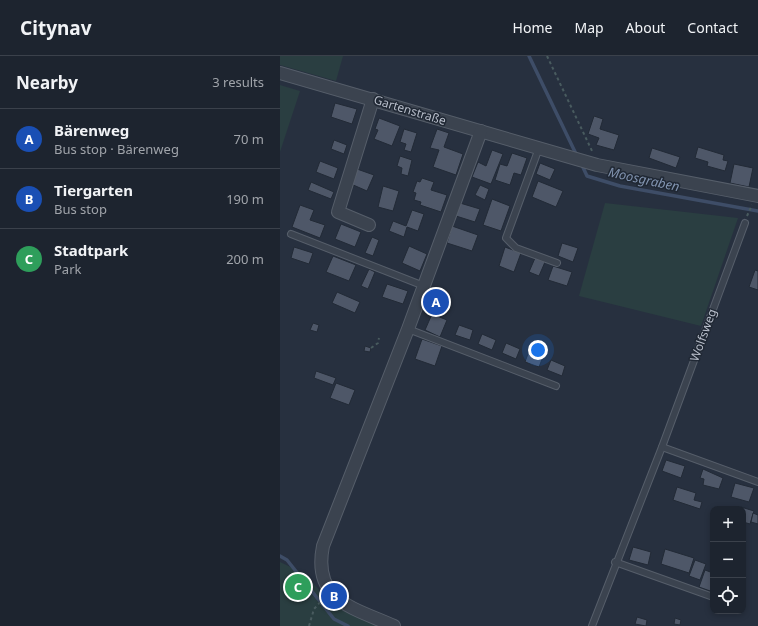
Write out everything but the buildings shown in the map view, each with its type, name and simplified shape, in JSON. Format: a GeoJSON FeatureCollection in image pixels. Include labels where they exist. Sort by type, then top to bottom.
{"type":"FeatureCollection","features":[{"type":"Feature","properties":{"kind":"street","name":"Gartenstraße"},"geometry":{"type":"LineString","coordinates":[[280,73],[591,164],[756,199]]}},
{"type":"Feature","properties":{"kind":"street"},"geometry":{"type":"LineString","coordinates":[[369,225],[338,212],[373,99]]}},
{"type":"Feature","properties":{"kind":"street"},"geometry":{"type":"LineString","coordinates":[[394,626],[345,604],[329,592],[322,571],[320,559],[323,546],[408,329],[481,132]]}},
{"type":"Feature","properties":{"kind":"lane"},"geometry":{"type":"LineString","coordinates":[[539,148],[506,238],[516,248],[557,263]]}},
{"type":"Feature","properties":{"kind":"lane","name":"Wolfsweg"},"geometry":{"type":"LineString","coordinates":[[592,626],[615,562],[662,447],[745,223]]}},
{"type":"Feature","properties":{"kind":"lane"},"geometry":{"type":"LineString","coordinates":[[291,234],[424,286]]}},
{"type":"Feature","properties":{"kind":"lane"},"geometry":{"type":"LineString","coordinates":[[408,329],[556,386]]}},
{"type":"Feature","properties":{"kind":"lane"},"geometry":{"type":"LineString","coordinates":[[662,447],[758,482]]}},
{"type":"Feature","properties":{"kind":"lane"},"geometry":{"type":"LineString","coordinates":[[615,562],[710,596]]}},
{"type":"Feature","properties":{"kind":"path"},"geometry":{"type":"LineString","coordinates":[[546,56],[597,160],[591,164]]}},
{"type":"Feature","properties":{"kind":"path"},"geometry":{"type":"LineString","coordinates":[[748,214],[756,199]]}},
{"type":"Feature","properties":{"kind":"path"},"geometry":{"type":"LineString","coordinates":[[371,348],[378,344],[380,338]]}},
{"type":"Feature","properties":{"kind":"path"},"geometry":{"type":"LineString","coordinates":[[308,626],[314,609],[326,596]]}},
{"type":"Feature","properties":{"kind":"green space"},"geometry":{"type":"Polygon","coordinates":[[[280,56],[343,56],[336,81],[280,65],[280,56]]]}},
{"type":"Feature","properties":{"kind":"green space"},"geometry":{"type":"Polygon","coordinates":[[[280,85],[300,91],[280,152],[280,85]]]}},
{"type":"Feature","properties":{"kind":"green space"},"geometry":{"type":"Polygon","coordinates":[[[605,203],[738,218],[701,326],[579,296],[605,203]]]}},
{"type":"Feature","properties":{"kind":"green space"},"geometry":{"type":"Polygon","coordinates":[[[280,562],[303,573],[330,601],[346,612],[379,626],[280,626],[280,562]]]}},
{"type":"Feature","properties":{"kind":"waterway","name":"Moosgraben"},"geometry":{"type":"LineString","coordinates":[[529,56],[577,156]]}},
{"type":"Feature","properties":{"kind":"waterway","name":"Moosgraben"},"geometry":{"type":"LineString","coordinates":[[581,163],[587,176],[620,186],[758,211]]}},
{"type":"Feature","properties":{"kind":"waterway"},"geometry":{"type":"LineString","coordinates":[[280,556],[287,560],[334,619],[348,626]]}},
{"type":"Feature","properties":{"kind":"place","name":"Bärenweg"},"geometry":{"type":"Point","coordinates":[436,302]}},
{"type":"Feature","properties":{"kind":"place","name":"Stadtpark"},"geometry":{"type":"Point","coordinates":[298,587]}},
{"type":"Feature","properties":{"kind":"place","name":"Tiergarten"},"geometry":{"type":"Point","coordinates":[334,596]}}]}
